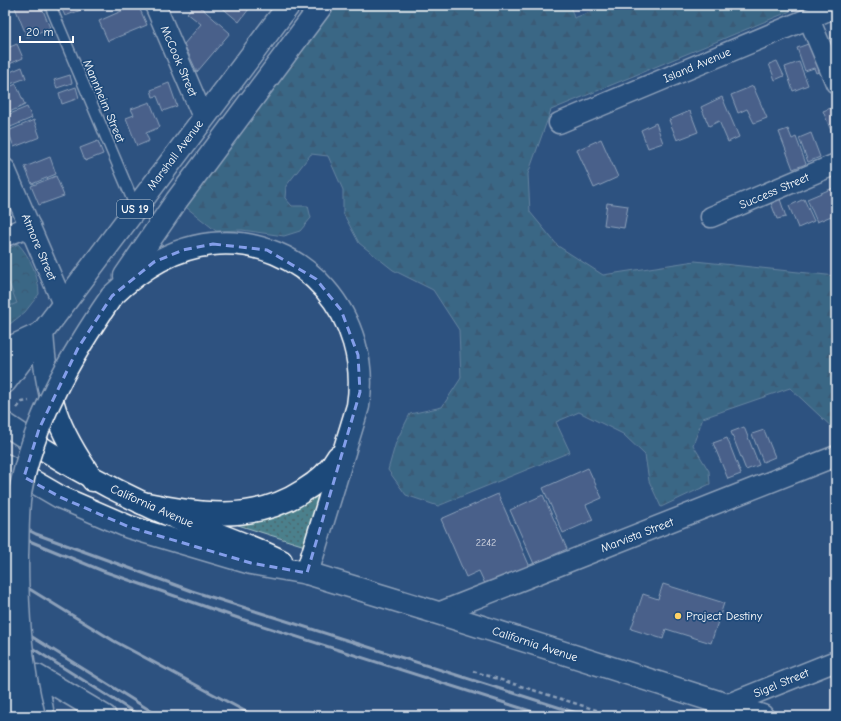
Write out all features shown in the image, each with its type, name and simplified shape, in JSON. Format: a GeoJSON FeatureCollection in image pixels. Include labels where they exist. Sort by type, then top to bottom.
{"type":"FeatureCollection","features":[{"type":"Feature","properties":{"kind":"main road","name":"Marshall Avenue"},"geometry":{"type":"LineString","coordinates":[[10,390],[42,332],[289,5]]}},
{"type":"Feature","properties":{"kind":"main road","name":"US 19"},"geometry":{"type":"LineString","coordinates":[[5,582],[10,539],[34,442],[56,390],[78,348],[177,200],[322,5]]}},
{"type":"Feature","properties":{"kind":"main road"},"geometry":{"type":"LineString","coordinates":[[112,296],[128,280],[154,262],[168,255],[198,246],[226,244],[267,250],[292,262],[316,280],[341,310],[355,343],[360,368],[360,392],[349,436],[308,573]]}},
{"type":"Feature","properties":{"kind":"main road"},"geometry":{"type":"LineString","coordinates":[[5,350],[42,332],[45,370],[53,406],[67,441],[93,480]]}},
{"type":"Feature","properties":{"kind":"main road","name":"California Avenue"},"geometry":{"type":"LineString","coordinates":[[5,424],[60,461],[93,480],[185,522],[254,547],[308,573]]}},
{"type":"Feature","properties":{"kind":"main road"},"geometry":{"type":"LineString","coordinates":[[142,503],[186,512],[219,515],[252,512],[272,507],[299,494],[323,476],[334,464],[349,436]]}},
{"type":"Feature","properties":{"kind":"main road","name":"California Avenue"},"geometry":{"type":"LineString","coordinates":[[5,465],[60,497],[130,527],[251,563],[308,573],[762,716]]}},
{"type":"Feature","properties":{"kind":"main road"},"geometry":{"type":"LineString","coordinates":[[20,494],[17,559],[18,629],[22,662],[35,716]]}},
{"type":"Feature","properties":{"kind":"main road"},"geometry":{"type":"LineString","coordinates":[[5,650],[15,716]]}},
{"type":"Feature","properties":{"kind":"main road"},"geometry":{"type":"LineString","coordinates":[[5,684],[22,699],[35,716]]}},
{"type":"Feature","properties":{"kind":"street","name":"McCook Street"},"geometry":{"type":"LineString","coordinates":[[155,5],[203,117]]}},
{"type":"Feature","properties":{"kind":"street","name":"Island Avenue"},"geometry":{"type":"LineString","coordinates":[[559,123],[836,7]]}},
{"type":"Feature","properties":{"kind":"street"},"geometry":{"type":"LineString","coordinates":[[809,19],[836,83]]}},
{"type":"Feature","properties":{"kind":"street","name":"Success Street"},"geometry":{"type":"LineString","coordinates":[[711,217],[836,164]]}},
{"type":"Feature","properties":{"kind":"street","name":"Atmore Street"},"geometry":{"type":"LineString","coordinates":[[5,168],[63,304]]}},
{"type":"Feature","properties":{"kind":"street"},"geometry":{"type":"LineString","coordinates":[[5,236],[30,226]]}},
{"type":"Feature","properties":{"kind":"street","name":"Marvista Street"},"geometry":{"type":"LineString","coordinates":[[438,613],[836,456]]}},
{"type":"Feature","properties":{"kind":"street","name":"Sigel Street"},"geometry":{"type":"LineString","coordinates":[[726,705],[836,661]]}},
{"type":"Feature","properties":{"kind":"street"},"geometry":{"type":"LineString","coordinates":[[44,716],[37,675],[106,716]]}},
{"type":"Feature","properties":{"kind":"lane","name":"Mannheim Street"},"geometry":{"type":"LineString","coordinates":[[50,5],[136,208]]}},
{"type":"Feature","properties":{"kind":"path"},"geometry":{"type":"LineString","coordinates":[[10,390],[22,402]]}},
{"type":"Feature","properties":{"kind":"path"},"geometry":{"type":"LineString","coordinates":[[473,671],[615,716]]}},
{"type":"Feature","properties":{"kind":"highlighted area"},"geometry":{"type":"Polygon","coordinates":[[[213,244],[267,250],[316,279],[341,310],[358,355],[360,392],[307,573],[251,563],[129,527],[60,497],[24,477],[39,429],[78,348],[112,296],[154,262],[183,250],[213,244]]]}},
{"type":"Feature","properties":{"kind":"green space"},"geometry":{"type":"Polygon","coordinates":[[[322,5],[570,5],[574,18],[609,5],[805,5],[551,110],[528,174],[530,212],[558,246],[603,275],[695,261],[836,276],[836,431],[790,388],[703,418],[693,445],[709,471],[710,484],[661,507],[649,481],[645,455],[623,434],[579,412],[556,422],[570,452],[438,506],[406,495],[388,470],[396,442],[410,414],[442,407],[461,378],[459,330],[433,290],[393,270],[359,243],[343,213],[343,190],[328,156],[311,154],[286,186],[285,198],[292,206],[308,206],[311,218],[300,231],[284,236],[242,230],[216,231],[177,200],[322,5]]]}},
{"type":"Feature","properties":{"kind":"green space"},"geometry":{"type":"Polygon","coordinates":[[[18,244],[26,254],[36,274],[39,294],[25,312],[5,328],[5,250],[18,244]]]}},
{"type":"Feature","properties":{"kind":"green space"},"geometry":{"type":"Polygon","coordinates":[[[5,273],[17,303],[5,308],[5,273]]]}},
{"type":"Feature","properties":{"kind":"green space"},"geometry":{"type":"Polygon","coordinates":[[[313,494],[318,495],[305,546],[238,525],[239,521],[313,494]]]}},
{"type":"Feature","properties":{"kind":"building"},"geometry":{"type":"Polygon","coordinates":[[[14,5],[41,5],[50,28],[27,37],[14,5]]]}},
{"type":"Feature","properties":{"kind":"building"},"geometry":{"type":"Polygon","coordinates":[[[60,5],[89,5],[89,7],[65,16],[60,5]]]}},
{"type":"Feature","properties":{"kind":"building"},"geometry":{"type":"Polygon","coordinates":[[[138,5],[147,25],[108,41],[99,21],[138,5]]]}},
{"type":"Feature","properties":{"kind":"building"},"geometry":{"type":"Polygon","coordinates":[[[194,5],[198,5],[230,33],[197,72],[184,44],[201,24],[187,13],[194,5]]]}},
{"type":"Feature","properties":{"kind":"building"},"geometry":{"type":"Polygon","coordinates":[[[219,5],[252,5],[239,22],[219,5]]]}},
{"type":"Feature","properties":{"kind":"building"},"geometry":{"type":"Polygon","coordinates":[[[17,44],[23,58],[5,66],[5,49],[17,44]]]}},
{"type":"Feature","properties":{"kind":"building"},"geometry":{"type":"Polygon","coordinates":[[[808,44],[811,51],[814,50],[821,71],[816,73],[814,68],[805,71],[797,48],[808,44]]]}},
{"type":"Feature","properties":{"kind":"building"},"geometry":{"type":"Polygon","coordinates":[[[777,61],[784,76],[775,80],[769,64],[777,61]]]}},
{"type":"Feature","properties":{"kind":"building"},"geometry":{"type":"Polygon","coordinates":[[[799,62],[808,85],[793,91],[785,67],[799,62]]]}},
{"type":"Feature","properties":{"kind":"building"},"geometry":{"type":"Polygon","coordinates":[[[22,67],[26,78],[5,86],[5,71],[9,69],[10,72],[22,67]]]}},
{"type":"Feature","properties":{"kind":"building"},"geometry":{"type":"Polygon","coordinates":[[[70,75],[72,83],[57,88],[54,80],[70,75]]]}},
{"type":"Feature","properties":{"kind":"building"},"geometry":{"type":"Polygon","coordinates":[[[169,83],[177,106],[163,111],[157,96],[153,97],[151,90],[169,83]]]}},
{"type":"Feature","properties":{"kind":"building"},"geometry":{"type":"Polygon","coordinates":[[[16,84],[25,105],[5,114],[5,89],[16,84]]]}},
{"type":"Feature","properties":{"kind":"building"},"geometry":{"type":"Polygon","coordinates":[[[753,86],[767,118],[754,123],[747,109],[738,113],[731,95],[753,86]]]}},
{"type":"Feature","properties":{"kind":"building"},"geometry":{"type":"Polygon","coordinates":[[[76,87],[79,98],[62,104],[59,93],[76,87]]]}},
{"type":"Feature","properties":{"kind":"building"},"geometry":{"type":"Polygon","coordinates":[[[722,97],[739,137],[728,142],[719,121],[709,126],[701,107],[722,97]]]}},
{"type":"Feature","properties":{"kind":"building"},"geometry":{"type":"Polygon","coordinates":[[[150,102],[160,127],[146,133],[149,141],[137,146],[126,118],[134,115],[131,109],[150,102]]]}},
{"type":"Feature","properties":{"kind":"building"},"geometry":{"type":"Polygon","coordinates":[[[836,106],[836,143],[823,111],[836,106]]]}},
{"type":"Feature","properties":{"kind":"building"},"geometry":{"type":"Polygon","coordinates":[[[27,107],[32,118],[6,129],[5,116],[27,107]]]}},
{"type":"Feature","properties":{"kind":"building"},"geometry":{"type":"Polygon","coordinates":[[[690,111],[698,132],[677,140],[669,120],[690,111]]]}},
{"type":"Feature","properties":{"kind":"building"},"geometry":{"type":"Polygon","coordinates":[[[34,120],[40,137],[14,147],[8,131],[34,120]]]}},
{"type":"Feature","properties":{"kind":"building"},"geometry":{"type":"Polygon","coordinates":[[[656,123],[663,143],[648,148],[641,130],[656,123]]]}},
{"type":"Feature","properties":{"kind":"building"},"geometry":{"type":"Polygon","coordinates":[[[788,129],[792,139],[796,137],[806,164],[793,169],[779,132],[788,129]]]}},
{"type":"Feature","properties":{"kind":"building"},"geometry":{"type":"Polygon","coordinates":[[[811,133],[820,157],[808,162],[799,138],[811,133]]]}},
{"type":"Feature","properties":{"kind":"building"},"geometry":{"type":"Polygon","coordinates":[[[601,139],[618,177],[594,188],[577,150],[601,139]]]}},
{"type":"Feature","properties":{"kind":"building"},"geometry":{"type":"Polygon","coordinates":[[[98,141],[103,154],[85,161],[80,148],[98,141]]]}},
{"type":"Feature","properties":{"kind":"building"},"geometry":{"type":"Polygon","coordinates":[[[50,157],[56,174],[32,184],[25,167],[50,157]]]}},
{"type":"Feature","properties":{"kind":"building"},"geometry":{"type":"Polygon","coordinates":[[[56,176],[64,196],[39,205],[31,186],[56,176]]]}},
{"type":"Feature","properties":{"kind":"building"},"geometry":{"type":"Polygon","coordinates":[[[833,188],[836,195],[836,214],[817,222],[807,199],[833,188]]]}},
{"type":"Feature","properties":{"kind":"building"},"geometry":{"type":"Polygon","coordinates":[[[780,199],[786,217],[777,219],[771,203],[780,199]]]}},
{"type":"Feature","properties":{"kind":"building"},"geometry":{"type":"Polygon","coordinates":[[[804,199],[814,221],[798,228],[789,206],[804,199]]]}},
{"type":"Feature","properties":{"kind":"building"},"geometry":{"type":"Polygon","coordinates":[[[607,203],[628,206],[624,228],[604,225],[607,203]]]}},
{"type":"Feature","properties":{"kind":"building"},"geometry":{"type":"Polygon","coordinates":[[[744,427],[759,465],[746,470],[731,432],[744,427]]]}},
{"type":"Feature","properties":{"kind":"building"},"geometry":{"type":"Polygon","coordinates":[[[764,430],[775,457],[763,462],[752,434],[764,430]]]}},
{"type":"Feature","properties":{"kind":"building"},"geometry":{"type":"Polygon","coordinates":[[[727,438],[741,474],[728,479],[713,443],[727,438]]]}},
{"type":"Feature","properties":{"kind":"building"},"geometry":{"type":"Polygon","coordinates":[[[588,468],[602,498],[586,505],[593,520],[563,533],[543,488],[588,468]]]}},
{"type":"Feature","properties":{"kind":"building"},"geometry":{"type":"Polygon","coordinates":[[[498,494],[530,567],[486,586],[479,571],[466,577],[441,519],[498,494]]]}},
{"type":"Feature","properties":{"kind":"building"},"geometry":{"type":"Polygon","coordinates":[[[543,495],[567,549],[534,564],[510,510],[543,495]]]}},
{"type":"Feature","properties":{"kind":"building","name":"Project Destiny"},"geometry":{"type":"Polygon","coordinates":[[[663,584],[724,603],[711,643],[666,629],[663,639],[631,629],[643,594],[658,599],[663,584]]]}},
{"type":"Feature","properties":{"kind":"railway"},"geometry":{"type":"LineString","coordinates":[[5,518],[36,534],[192,591],[586,716]]}},
{"type":"Feature","properties":{"kind":"railway"},"geometry":{"type":"LineString","coordinates":[[5,531],[103,571],[241,619],[546,716]]}},
{"type":"Feature","properties":{"kind":"railway"},"geometry":{"type":"LineString","coordinates":[[5,574],[114,641],[254,716]]}},
{"type":"Feature","properties":{"kind":"railway"},"geometry":{"type":"LineString","coordinates":[[5,620],[159,716]]}},
{"type":"Feature","properties":{"kind":"railway"},"geometry":{"type":"LineString","coordinates":[[5,631],[140,716]]}},
{"type":"Feature","properties":{"kind":"place","name":"Project Destiny"},"geometry":{"type":"Point","coordinates":[678,616]}}]}
